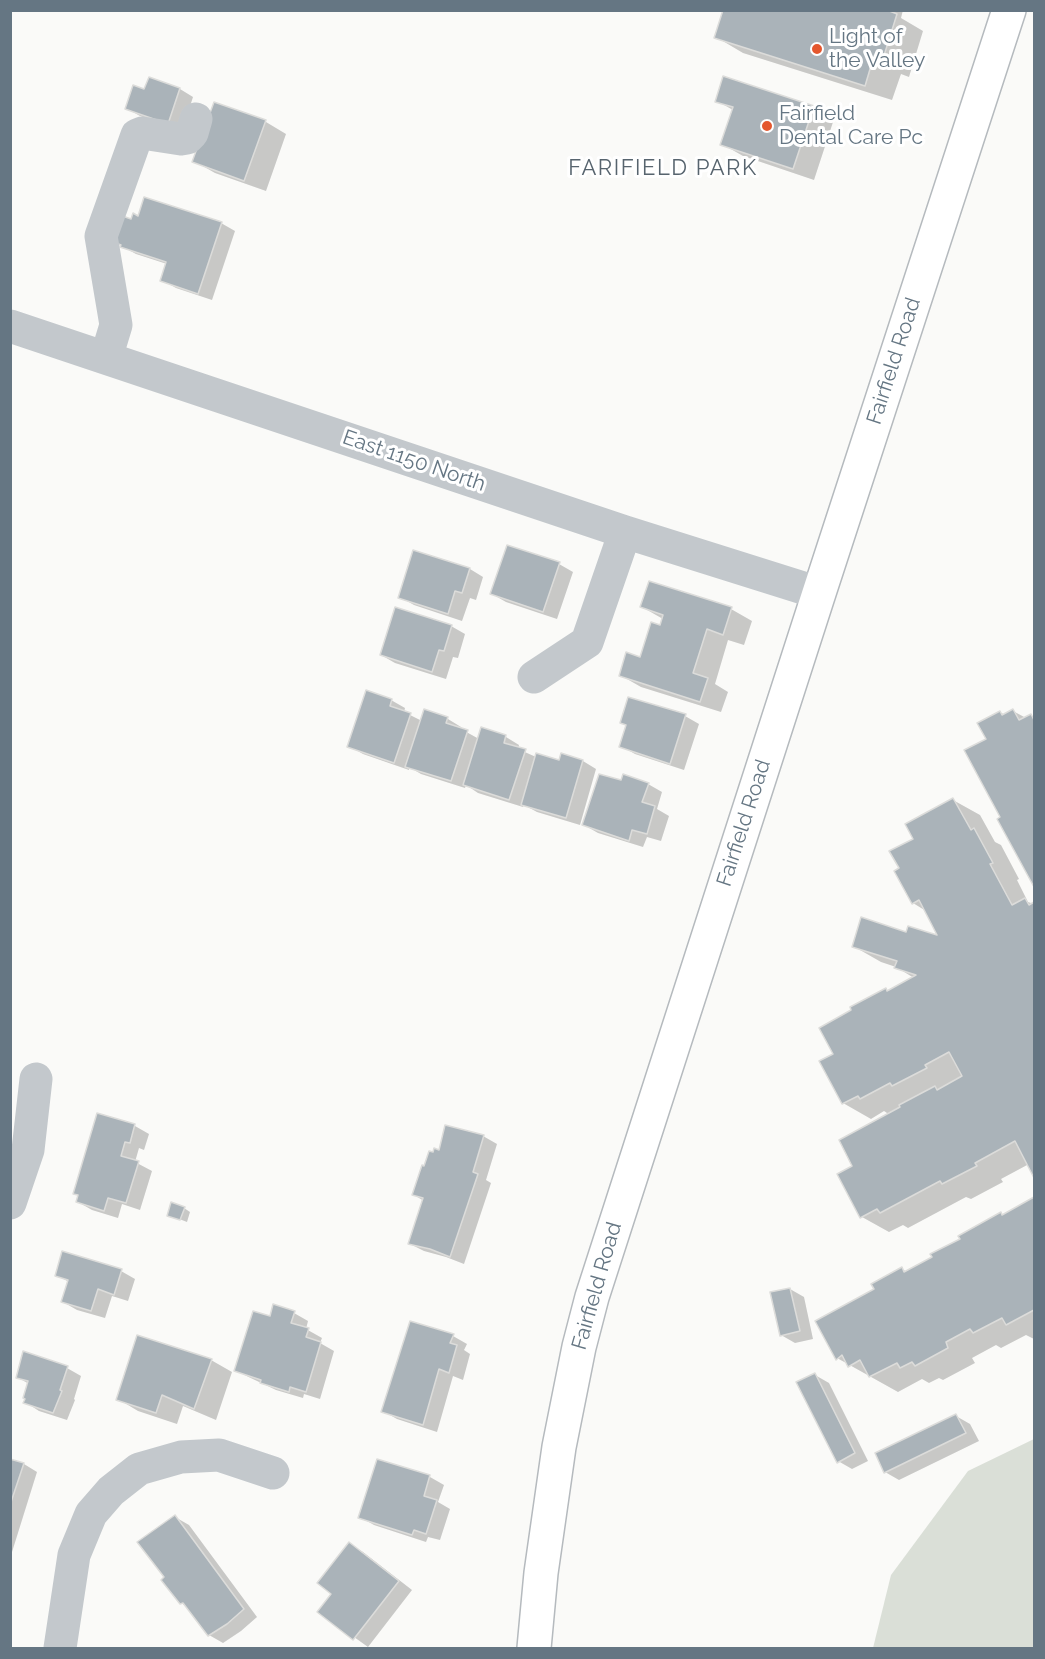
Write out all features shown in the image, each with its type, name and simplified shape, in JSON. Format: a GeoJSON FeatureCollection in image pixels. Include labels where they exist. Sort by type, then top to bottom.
{"type":"FeatureCollection","features":[{"type":"Feature","properties":{"kind":"main road","name":"Fairfield Road"},"geometry":{"type":"LineString","coordinates":[[534,1648],[543,1552],[559,1447],[579,1347],[590,1307],[628,1181],[1010,10]]}},
{"type":"Feature","properties":{"kind":"street"},"geometry":{"type":"LineString","coordinates":[[106,358],[116,325],[101,236],[137,135],[142,133],[188,138],[196,119]]}},
{"type":"Feature","properties":{"kind":"street","name":"East 1150 North"},"geometry":{"type":"LineString","coordinates":[[10,326],[625,532],[819,593]]}},
{"type":"Feature","properties":{"kind":"street"},"geometry":{"type":"LineString","coordinates":[[534,677],[587,642],[625,532]]}},
{"type":"Feature","properties":{"kind":"street"},"geometry":{"type":"LineString","coordinates":[[10,1203],[28,1150],[36,1079]]}},
{"type":"Feature","properties":{"kind":"street"},"geometry":{"type":"LineString","coordinates":[[60,1648],[77,1547],[91,1514],[111,1491],[139,1469],[182,1456],[219,1455],[273,1473]]}},
{"type":"Feature","properties":{"kind":"shaded area"},"geometry":{"type":"Polygon","coordinates":[[[1034,1439],[1034,1648],[873,1648],[891,1575],[968,1471],[1034,1439]]]}},
{"type":"Feature","properties":{"kind":"building","name":"Light of the Valley"},"geometry":{"type":"Polygon","coordinates":[[[723,10],[887,10],[897,14],[882,62],[873,59],[865,86],[714,38],[723,10]]]}},
{"type":"Feature","properties":{"kind":"building","name":"Fairfield Dental Care Pc"},"geometry":{"type":"Polygon","coordinates":[[[723,76],[814,106],[793,169],[720,145],[733,107],[715,102],[723,76]]]}},
{"type":"Feature","properties":{"kind":"building"},"geometry":{"type":"Polygon","coordinates":[[[149,77],[180,88],[168,124],[125,109],[133,85],[144,89],[149,77]]]}},
{"type":"Feature","properties":{"kind":"building"},"geometry":{"type":"Polygon","coordinates":[[[214,102],[266,120],[244,181],[192,162],[214,102]]]}},
{"type":"Feature","properties":{"kind":"building"},"geometry":{"type":"Polygon","coordinates":[[[144,197],[222,222],[198,294],[160,281],[166,262],[120,247],[121,245],[108,240],[117,214],[131,219],[133,213],[138,216],[144,197]]]}},
{"type":"Feature","properties":{"kind":"building"},"geometry":{"type":"Polygon","coordinates":[[[507,545],[560,562],[543,612],[490,594],[507,545]]]}},
{"type":"Feature","properties":{"kind":"building"},"geometry":{"type":"Polygon","coordinates":[[[413,550],[470,568],[462,593],[455,591],[448,614],[398,598],[413,550]]]}},
{"type":"Feature","properties":{"kind":"building"},"geometry":{"type":"Polygon","coordinates":[[[649,581],[732,607],[723,635],[707,629],[693,673],[708,678],[700,702],[619,676],[626,652],[640,657],[651,622],[660,625],[663,615],[640,607],[649,581]]]}},
{"type":"Feature","properties":{"kind":"building"},"geometry":{"type":"Polygon","coordinates":[[[395,607],[452,625],[444,651],[439,650],[432,672],[380,655],[395,607]]]}},
{"type":"Feature","properties":{"kind":"building"},"geometry":{"type":"Polygon","coordinates":[[[366,690],[392,699],[390,706],[411,713],[394,763],[347,747],[366,690]]]}},
{"type":"Feature","properties":{"kind":"building"},"geometry":{"type":"Polygon","coordinates":[[[628,697],[686,714],[670,764],[619,747],[626,725],[620,723],[628,697]]]}},
{"type":"Feature","properties":{"kind":"building"},"geometry":{"type":"Polygon","coordinates":[[[424,709],[448,717],[446,723],[468,730],[451,781],[405,767],[424,709]]]}},
{"type":"Feature","properties":{"kind":"building"},"geometry":{"type":"Polygon","coordinates":[[[1013,709],[1019,720],[1031,714],[1034,720],[1034,887],[997,819],[1000,817],[964,750],[986,739],[977,723],[1000,711],[1002,715],[1013,709]]]}},
{"type":"Feature","properties":{"kind":"building"},"geometry":{"type":"Polygon","coordinates":[[[481,727],[506,735],[504,743],[526,749],[509,800],[463,785],[481,727]]]}},
{"type":"Feature","properties":{"kind":"building"},"geometry":{"type":"Polygon","coordinates":[[[536,753],[559,760],[561,753],[583,760],[566,818],[521,805],[536,753]]]}},
{"type":"Feature","properties":{"kind":"building"},"geometry":{"type":"Polygon","coordinates":[[[599,774],[621,780],[623,774],[649,783],[642,802],[655,806],[647,834],[632,830],[629,841],[582,825],[599,774]]]}},
{"type":"Feature","properties":{"kind":"building"},"geometry":{"type":"Polygon","coordinates":[[[953,798],[971,830],[974,828],[1012,905],[1025,898],[1029,905],[1034,902],[1034,1178],[1015,1141],[975,1163],[977,1166],[942,1184],[940,1181],[880,1213],[877,1209],[860,1218],[837,1174],[852,1166],[839,1140],[935,1086],[937,1090],[962,1076],[949,1052],[925,1065],[927,1068],[892,1086],[890,1083],[860,1099],[858,1096],[842,1104],[819,1061],[833,1054],[819,1028],[851,1010],[850,1007],[916,975],[894,968],[897,961],[852,947],[861,917],[906,932],[908,926],[937,935],[919,900],[912,904],[894,871],[899,868],[889,851],[913,839],[905,824],[953,798]]]}},
{"type":"Feature","properties":{"kind":"building"},"geometry":{"type":"Polygon","coordinates":[[[97,1113],[135,1124],[130,1143],[125,1142],[121,1156],[139,1161],[126,1203],[108,1198],[104,1211],[76,1202],[78,1195],[73,1194],[97,1113]]]}},
{"type":"Feature","properties":{"kind":"building"},"geometry":{"type":"Polygon","coordinates":[[[445,1125],[484,1135],[473,1172],[478,1174],[450,1257],[408,1244],[423,1198],[412,1195],[429,1151],[433,1152],[434,1148],[439,1150],[445,1125]]]}},
{"type":"Feature","properties":{"kind":"building"},"geometry":{"type":"Polygon","coordinates":[[[1034,1197],[1034,1310],[1006,1325],[1002,1318],[973,1333],[970,1329],[946,1342],[948,1348],[915,1366],[912,1362],[900,1368],[897,1363],[869,1377],[860,1360],[848,1367],[842,1355],[836,1360],[815,1321],[874,1289],[871,1284],[902,1267],[904,1272],[932,1257],[930,1254],[960,1239],[958,1236],[1034,1197]]]}},
{"type":"Feature","properties":{"kind":"building"},"geometry":{"type":"Polygon","coordinates":[[[171,1202],[185,1207],[180,1220],[167,1216],[171,1202]]]}},
{"type":"Feature","properties":{"kind":"building"},"geometry":{"type":"Polygon","coordinates":[[[62,1251],[122,1269],[114,1295],[98,1289],[91,1311],[61,1302],[68,1280],[55,1276],[62,1251]]]}},
{"type":"Feature","properties":{"kind":"building"},"geometry":{"type":"Polygon","coordinates":[[[790,1288],[800,1331],[780,1336],[770,1292],[790,1288]]]}},
{"type":"Feature","properties":{"kind":"building"},"geometry":{"type":"Polygon","coordinates":[[[273,1304],[295,1311],[291,1323],[309,1328],[306,1337],[321,1342],[306,1392],[290,1387],[289,1392],[260,1383],[261,1380],[234,1371],[253,1311],[270,1316],[273,1304]]]}},
{"type":"Feature","properties":{"kind":"building"},"geometry":{"type":"Polygon","coordinates":[[[410,1321],[454,1334],[450,1343],[457,1345],[449,1373],[439,1369],[423,1425],[381,1412],[410,1321]]]}},
{"type":"Feature","properties":{"kind":"building"},"geometry":{"type":"Polygon","coordinates":[[[137,1335],[212,1359],[194,1409],[162,1395],[156,1413],[116,1400],[137,1335]]]}},
{"type":"Feature","properties":{"kind":"building"},"geometry":{"type":"Polygon","coordinates":[[[23,1351],[68,1366],[60,1390],[62,1391],[53,1413],[23,1403],[28,1381],[16,1378],[23,1351]]]}},
{"type":"Feature","properties":{"kind":"building"},"geometry":{"type":"Polygon","coordinates":[[[815,1373],[855,1453],[837,1463],[796,1382],[815,1373]]]}},
{"type":"Feature","properties":{"kind":"building"},"geometry":{"type":"Polygon","coordinates":[[[956,1414],[966,1433],[884,1473],[875,1453],[956,1414]]]}},
{"type":"Feature","properties":{"kind":"building"},"geometry":{"type":"Polygon","coordinates":[[[10,1459],[24,1463],[10,1505],[10,1459]]]}},
{"type":"Feature","properties":{"kind":"building"},"geometry":{"type":"Polygon","coordinates":[[[377,1459],[430,1475],[424,1496],[437,1500],[426,1534],[414,1530],[412,1535],[358,1518],[377,1459]]]}},
{"type":"Feature","properties":{"kind":"building"},"geometry":{"type":"Polygon","coordinates":[[[175,1515],[244,1609],[227,1624],[208,1636],[183,1603],[180,1604],[161,1580],[164,1577],[137,1542],[175,1515]]]}},
{"type":"Feature","properties":{"kind":"building"},"geometry":{"type":"Polygon","coordinates":[[[349,1542],[399,1581],[353,1640],[317,1612],[331,1594],[317,1583],[349,1542]]]}},
{"type":"Feature","properties":{"kind":"place","name":"Light of the Valley"},"geometry":{"type":"Point","coordinates":[817,49]}},
{"type":"Feature","properties":{"kind":"place","name":"Fairfield Dental Care Pc"},"geometry":{"type":"Point","coordinates":[767,126]}},
{"type":"Feature","properties":{"kind":"district","name":"FARIFIELD PARK"},"geometry":{"type":"Point","coordinates":[663,168]}}]}
